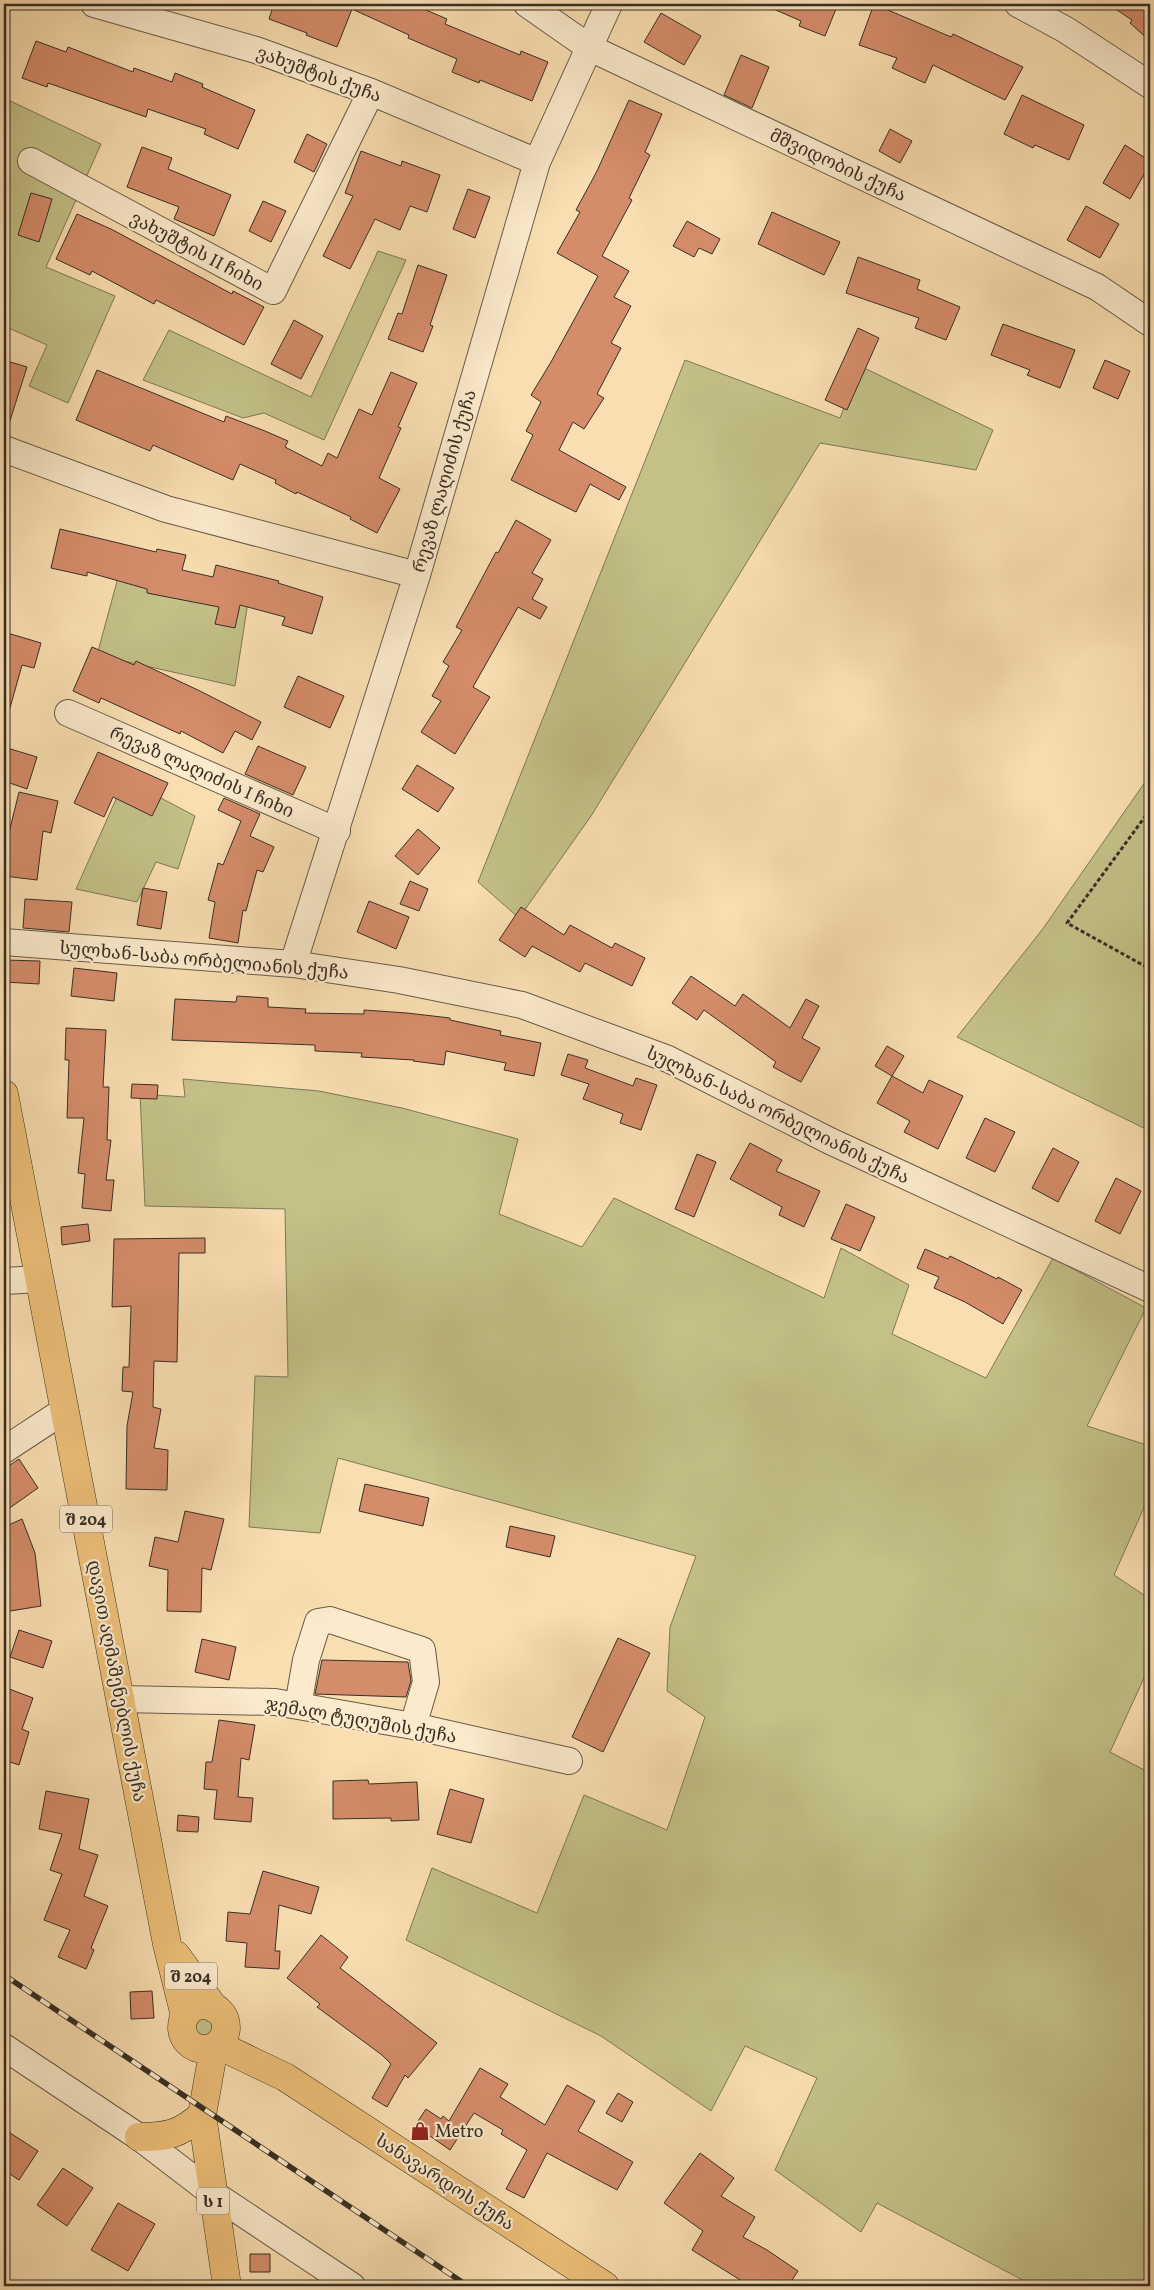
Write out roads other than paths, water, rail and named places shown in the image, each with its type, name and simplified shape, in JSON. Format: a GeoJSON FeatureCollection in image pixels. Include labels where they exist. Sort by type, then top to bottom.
{"type":"FeatureCollection","features":[{"type":"Feature","properties":{"kind":"main road","name":"დავით აღმაშენებლის ქუჩა"},"geometry":{"type":"LineString","coordinates":[[4,1094],[168,1944],[185,2016]]}},
{"type":"Feature","properties":{"kind":"main road","name":"დავით აღმაშენებლის ქუჩა"},"geometry":{"type":"LineString","coordinates":[[168,1944],[220,2014]]}},
{"type":"Feature","properties":{"kind":"main road"},"geometry":{"type":"LineString","coordinates":[[209,2006],[220,2014],[226,2033],[207,2045],[183,2032],[185,2016],[196,2007],[209,2006]]}},
{"type":"Feature","properties":{"kind":"main road","name":"სანავარდოს ქუჩა"},"geometry":{"type":"LineString","coordinates":[[220,2014],[285,2077]]}},
{"type":"Feature","properties":{"kind":"main road","name":"სანავარდოს ქუჩა"},"geometry":{"type":"LineString","coordinates":[[207,2045],[285,2077],[605,2286]]}},
{"type":"Feature","properties":{"kind":"main road","name":"ს 1"},"geometry":{"type":"LineString","coordinates":[[207,2045],[203,2107],[212,2193],[227,2286]]}},
{"type":"Feature","properties":{"kind":"main road"},"geometry":{"type":"LineString","coordinates":[[139,2137],[166,2137],[186,2128],[203,2107]]}},
{"type":"Feature","properties":{"kind":"street","name":"ვახუშტის ქუჩა"},"geometry":{"type":"LineString","coordinates":[[94,4],[256,50],[371,92],[537,162]]}},
{"type":"Feature","properties":{"kind":"street","name":"მშვიდობის ქუჩა"},"geometry":{"type":"LineString","coordinates":[[528,4],[590,48],[1097,287],[1150,323]]}},
{"type":"Feature","properties":{"kind":"street","name":"რევაზ ლაღიძის ქუჩა"},"geometry":{"type":"LineString","coordinates":[[293,964],[337,831],[417,575],[537,162],[609,4]]}},
{"type":"Feature","properties":{"kind":"street"},"geometry":{"type":"LineString","coordinates":[[1018,4],[1066,30],[1150,85]]}},
{"type":"Feature","properties":{"kind":"street","name":"ვახუშტის II ჩიხი"},"geometry":{"type":"LineString","coordinates":[[31,161],[273,292],[371,92]]}},
{"type":"Feature","properties":{"kind":"street"},"geometry":{"type":"LineString","coordinates":[[4,449],[166,509],[417,575]]}},
{"type":"Feature","properties":{"kind":"street","name":"რევაზ ლაღიძის I ჩიხი"},"geometry":{"type":"LineString","coordinates":[[68,713],[337,831]]}},
{"type":"Feature","properties":{"kind":"street","name":"სულხან-საბა ორბელიანის ქუჩა"},"geometry":{"type":"LineString","coordinates":[[4,942],[293,964],[399,980],[522,1005],[668,1059],[830,1141],[1150,1289]]}},
{"type":"Feature","properties":{"kind":"street"},"geometry":{"type":"LineString","coordinates":[[4,1281],[39,1279]]}},
{"type":"Feature","properties":{"kind":"street"},"geometry":{"type":"LineString","coordinates":[[4,1450],[65,1410]]}},
{"type":"Feature","properties":{"kind":"street"},"geometry":{"type":"LineString","coordinates":[[298,1706],[306,1660],[318,1622],[330,1620],[422,1650],[426,1682],[413,1726]]}},
{"type":"Feature","properties":{"kind":"street","name":"ჯემალ ტუღუშის ქუჩა"},"geometry":{"type":"LineString","coordinates":[[120,1698],[275,1702],[413,1726],[569,1761]]}},
{"type":"Feature","properties":{"kind":"street"},"geometry":{"type":"LineString","coordinates":[[4,2047],[139,2137],[212,2193],[352,2286]]}},
{"type":"Feature","properties":{"kind":"railway"},"geometry":{"type":"LineString","coordinates":[[4,1975],[468,2286]]}},
{"type":"Feature","properties":{"kind":"place","name":"Metro"},"geometry":{"type":"Point","coordinates":[420,2131]}}]}
